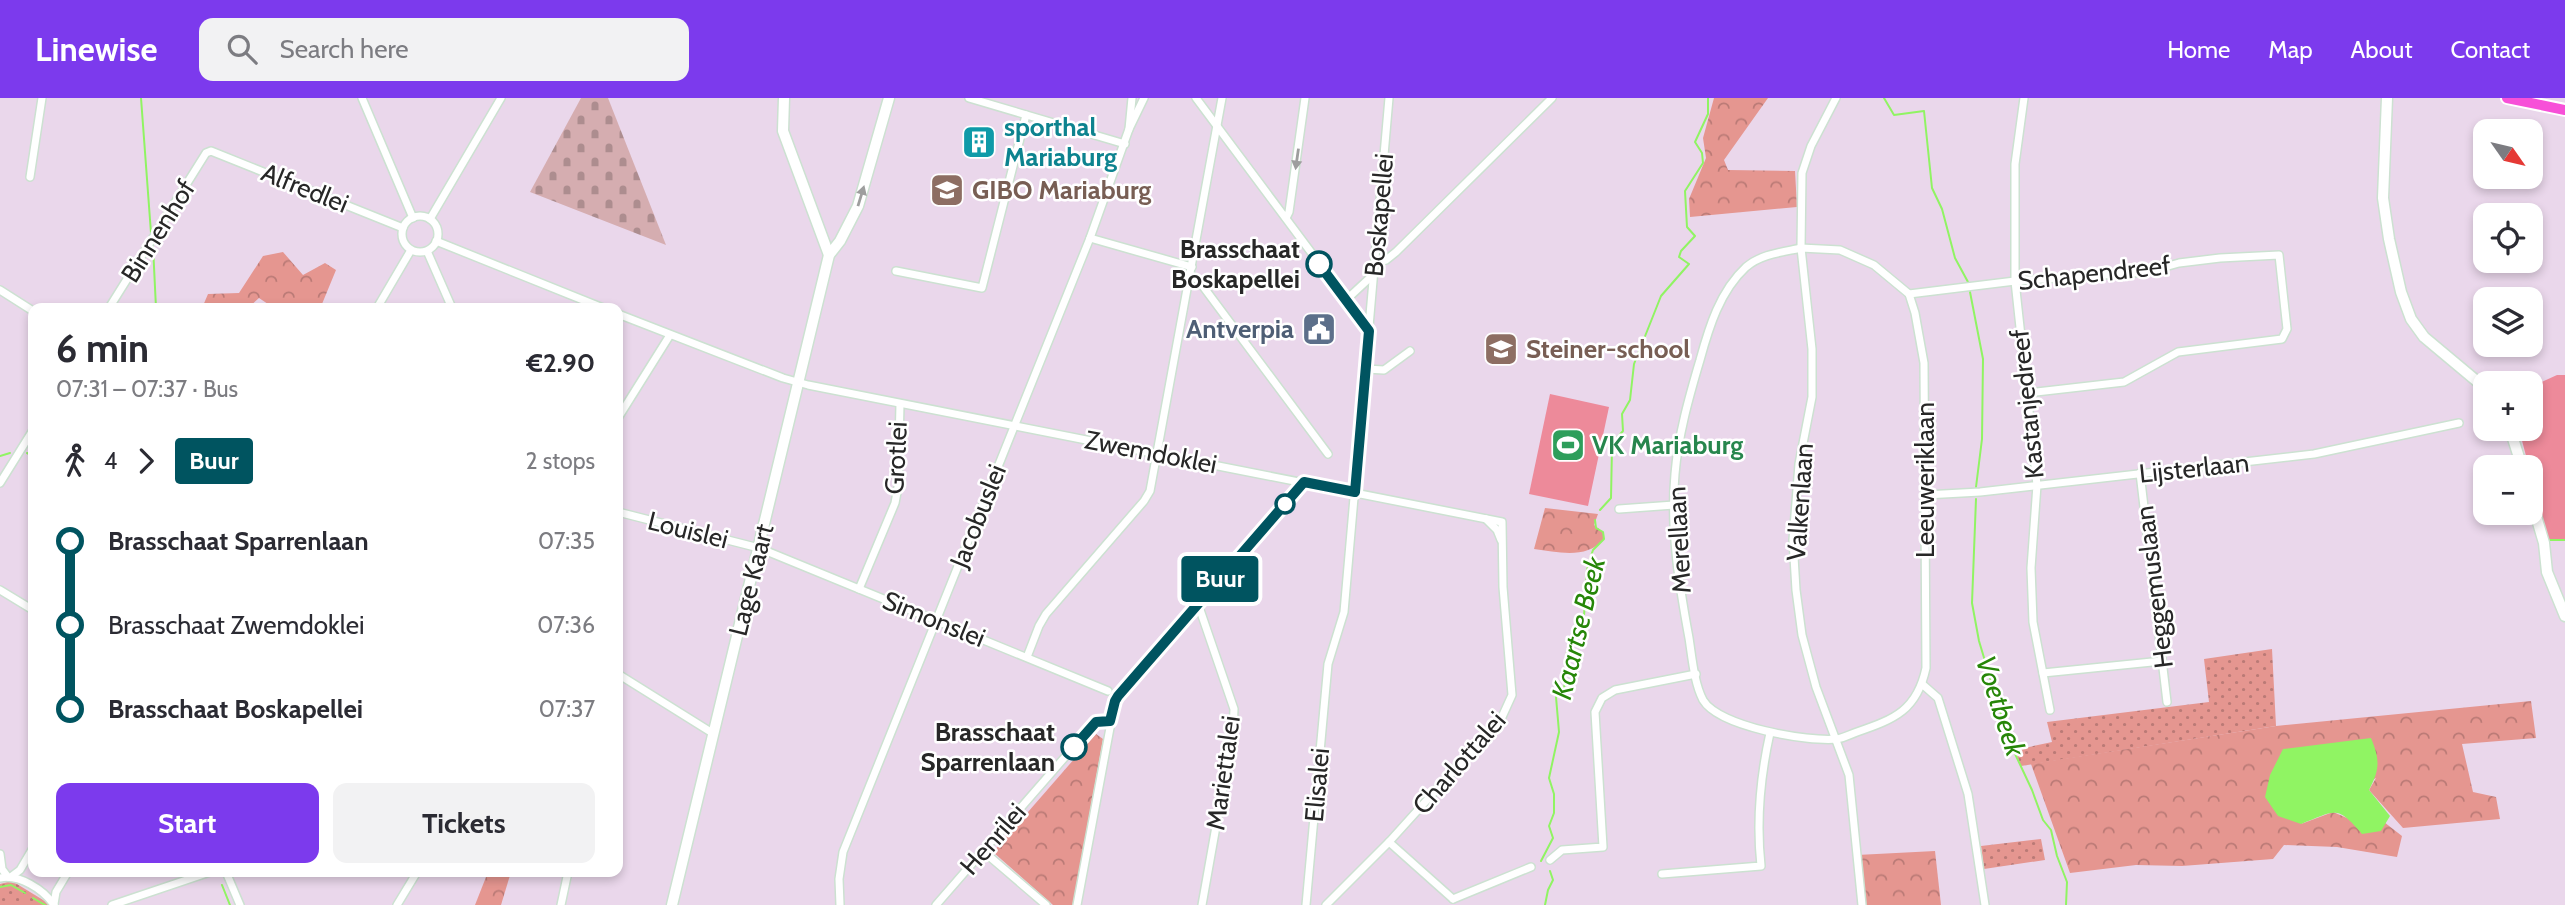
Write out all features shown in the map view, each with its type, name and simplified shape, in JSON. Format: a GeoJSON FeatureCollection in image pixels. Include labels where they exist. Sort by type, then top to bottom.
{"type":"FeatureCollection","features":[{"type":"Feature","properties":{"kind":"main road"},"geometry":{"type":"LineString","coordinates":[[2507,98],[2565,110]]}},
{"type":"Feature","properties":{"kind":"street"},"geometry":{"type":"LineString","coordinates":[[30,177],[42,98]]}},
{"type":"Feature","properties":{"kind":"street"},"geometry":{"type":"LineString","coordinates":[[362,98],[414,218]]}},
{"type":"Feature","properties":{"kind":"street"},"geometry":{"type":"LineString","coordinates":[[429,219],[501,98]]}},
{"type":"Feature","properties":{"kind":"street"},"geometry":{"type":"LineString","coordinates":[[784,98],[783,131],[829,255]]}},
{"type":"Feature","properties":{"kind":"street"},"geometry":{"type":"LineString","coordinates":[[829,255],[840,241],[858,206],[889,98]]}},
{"type":"Feature","properties":{"kind":"street"},"geometry":{"type":"LineString","coordinates":[[969,98],[1125,144]]}},
{"type":"Feature","properties":{"kind":"street","name":"Jacobuslei"},"geometry":{"type":"LineString","coordinates":[[841,905],[839,879],[843,852],[1090,238],[1125,144],[1132,98]]}},
{"type":"Feature","properties":{"kind":"street","name":"Jacobuslei"},"geometry":{"type":"LineString","coordinates":[[1129,129],[1144,98]]}},
{"type":"Feature","properties":{"kind":"street"},"geometry":{"type":"LineString","coordinates":[[1196,98],[1369,331]]}},
{"type":"Feature","properties":{"kind":"street"},"geometry":{"type":"LineString","coordinates":[[1027,657],[1046,614],[1150,491],[1222,98]]}},
{"type":"Feature","properties":{"kind":"street"},"geometry":{"type":"LineString","coordinates":[[1286,218],[1305,98]]}},
{"type":"Feature","properties":{"kind":"street","name":"Boskapellei"},"geometry":{"type":"LineString","coordinates":[[1328,664],[1344,612],[1389,98]]}},
{"type":"Feature","properties":{"kind":"street"},"geometry":{"type":"LineString","coordinates":[[1375,262],[1386,260],[1396,252],[1552,98]]}},
{"type":"Feature","properties":{"kind":"street","name":"Valkenlaan"},"geometry":{"type":"LineString","coordinates":[[1836,98],[1811,146],[1802,173],[1801,248],[1812,349],[1812,397],[1795,500],[1793,540],[1802,635],[1816,687],[1849,775],[1862,905]]}},
{"type":"Feature","properties":{"kind":"street","name":"Kastanjedreef"},"geometry":{"type":"LineString","coordinates":[[2024,98],[2015,164],[2015,281],[2037,485],[2031,568],[2033,622],[2050,710]]}},
{"type":"Feature","properties":{"kind":"street"},"geometry":{"type":"LineString","coordinates":[[2387,98],[2383,198],[2399,281],[2410,319],[2424,337],[2473,378]]}},
{"type":"Feature","properties":{"kind":"street"},"geometry":{"type":"LineString","coordinates":[[896,271],[982,288],[1026,115]]}},
{"type":"Feature","properties":{"kind":"street","name":"Alfredlei"},"geometry":{"type":"LineString","coordinates":[[206,153],[211,151],[403,228]]}},
{"type":"Feature","properties":{"kind":"street","name":"Binnenhof"},"geometry":{"type":"LineString","coordinates":[[112,303],[206,153]]}},
{"type":"Feature","properties":{"kind":"street"},"geometry":{"type":"LineString","coordinates":[[419,216],[429,219],[437,229],[436,241],[427,251],[411,250],[403,240],[403,228],[419,216]]}},
{"type":"Feature","properties":{"kind":"street"},"geometry":{"type":"LineString","coordinates":[[1090,238],[1191,271],[1328,454]]}},
{"type":"Feature","properties":{"kind":"street"},"geometry":{"type":"LineString","coordinates":[[436,241],[591,303]]}},
{"type":"Feature","properties":{"kind":"street"},"geometry":{"type":"LineString","coordinates":[[1801,248],[1840,250],[1874,265],[1909,294]]}},
{"type":"Feature","properties":{"kind":"street","name":"Merellaan"},"geometry":{"type":"LineString","coordinates":[[1801,248],[1770,254],[1748,265],[1725,291],[1708,332],[1689,396],[1675,472],[1675,540],[1683,605],[1696,674],[1702,698],[1709,707],[1719,714],[1770,733],[1837,739]]}},
{"type":"Feature","properties":{"kind":"street"},"geometry":{"type":"LineString","coordinates":[[380,303],[411,250]]}},
{"type":"Feature","properties":{"kind":"street"},"geometry":{"type":"LineString","coordinates":[[427,251],[450,303]]}},
{"type":"Feature","properties":{"kind":"street","name":"Lage Kaart"},"geometry":{"type":"LineString","coordinates":[[672,905],[829,255]]}},
{"type":"Feature","properties":{"kind":"street","name":"Schapendreef"},"geometry":{"type":"LineString","coordinates":[[1909,294],[2015,281],[2147,272],[2179,263],[2220,258],[2279,255],[2287,329],[2282,339],[2178,352],[2124,382],[2027,393]]}},
{"type":"Feature","properties":{"kind":"street"},"geometry":{"type":"LineString","coordinates":[[1346,300],[1374,274]]}},
{"type":"Feature","properties":{"kind":"street"},"geometry":{"type":"LineString","coordinates":[[0,290],[28,307]]}},
{"type":"Feature","properties":{"kind":"street","name":"Leeuweriklaan"},"geometry":{"type":"LineString","coordinates":[[1837,739],[1903,712],[1914,700],[1926,668],[1924,363],[1909,294]]}},
{"type":"Feature","properties":{"kind":"street"},"geometry":{"type":"LineString","coordinates":[[623,316],[800,383]]}},
{"type":"Feature","properties":{"kind":"street"},"geometry":{"type":"LineString","coordinates":[[623,410],[670,335]]}},
{"type":"Feature","properties":{"kind":"street"},"geometry":{"type":"LineString","coordinates":[[1366,369],[1384,370],[1410,351]]}},
{"type":"Feature","properties":{"kind":"street","name":"Zwemdoklei"},"geometry":{"type":"LineString","coordinates":[[800,383],[1485,518]]}},
{"type":"Feature","properties":{"kind":"street","name":"Grotlei"},"geometry":{"type":"LineString","coordinates":[[859,589],[895,503],[898,487],[900,404]]}},
{"type":"Feature","properties":{"kind":"street","name":"Lijsterlaan"},"geometry":{"type":"LineString","coordinates":[[1925,495],[1980,492],[2314,454],[2459,423]]}},
{"type":"Feature","properties":{"kind":"street"},"geometry":{"type":"LineString","coordinates":[[0,483],[28,438]]}},
{"type":"Feature","properties":{"kind":"street","name":"Heggemuslaan"},"geometry":{"type":"LineString","coordinates":[[2140,473],[2167,702]]}},
{"type":"Feature","properties":{"kind":"street"},"geometry":{"type":"LineString","coordinates":[[1077,905],[1115,701],[1304,482]]}},
{"type":"Feature","properties":{"kind":"street"},"geometry":{"type":"LineString","coordinates":[[1619,509],[1674,505]]}},
{"type":"Feature","properties":{"kind":"street","name":"Louislei"},"geometry":{"type":"LineString","coordinates":[[623,513],[759,548]]}},
{"type":"Feature","properties":{"kind":"street","name":"Charlottalei"},"geometry":{"type":"LineString","coordinates":[[1326,905],[1389,842],[1502,717],[1508,706],[1512,695],[1500,528],[1485,518]]}},
{"type":"Feature","properties":{"kind":"street"},"geometry":{"type":"LineString","coordinates":[[2539,525],[2544,543],[2547,572],[2565,615]]}},
{"type":"Feature","properties":{"kind":"street","name":"Simonslei"},"geometry":{"type":"LineString","coordinates":[[759,548],[1108,691]]}},
{"type":"Feature","properties":{"kind":"street"},"geometry":{"type":"LineString","coordinates":[[0,590],[28,607]]}},
{"type":"Feature","properties":{"kind":"street","name":"Mariettalei"},"geometry":{"type":"LineString","coordinates":[[1198,604],[1234,709],[1233,731],[1202,905]]}},
{"type":"Feature","properties":{"kind":"street"},"geometry":{"type":"LineString","coordinates":[[2043,673],[2162,661]]}},
{"type":"Feature","properties":{"kind":"street","name":"Elisalei"},"geometry":{"type":"LineString","coordinates":[[1306,905],[1328,664]]}},
{"type":"Feature","properties":{"kind":"street"},"geometry":{"type":"LineString","coordinates":[[1550,860],[1562,850],[1603,847],[1595,712],[1602,698],[1615,690],[1696,674]]}},
{"type":"Feature","properties":{"kind":"street"},"geometry":{"type":"LineString","coordinates":[[623,677],[714,734]]}},
{"type":"Feature","properties":{"kind":"street"},"geometry":{"type":"LineString","coordinates":[[1922,684],[1938,698],[1968,794],[1985,905]]}},
{"type":"Feature","properties":{"kind":"street","name":"Henrilei"},"geometry":{"type":"LineString","coordinates":[[936,905],[1092,726],[1099,721],[1110,721]]}},
{"type":"Feature","properties":{"kind":"street"},"geometry":{"type":"LineString","coordinates":[[1662,874],[1761,866],[1757,812],[1761,774],[1770,733]]}},
{"type":"Feature","properties":{"kind":"street"},"geometry":{"type":"LineString","coordinates":[[1389,842],[1454,902],[1531,867]]}},
{"type":"Feature","properties":{"kind":"street"},"geometry":{"type":"LineString","coordinates":[[983,851],[1046,905]]}},
{"type":"Feature","properties":{"kind":"street"},"geometry":{"type":"LineString","coordinates":[[0,854],[2,869],[7,877],[34,888],[54,905]]}},
{"type":"Feature","properties":{"kind":"street"},"geometry":{"type":"LineString","coordinates":[[7,877],[20,870],[28,856]]}},
{"type":"Feature","properties":{"kind":"street"},"geometry":{"type":"LineString","coordinates":[[54,905],[56,892],[65,877]]}},
{"type":"Feature","properties":{"kind":"street"},"geometry":{"type":"LineString","coordinates":[[112,905],[195,877]]}},
{"type":"Feature","properties":{"kind":"street"},"geometry":{"type":"LineString","coordinates":[[228,877],[240,905]]}},
{"type":"Feature","properties":{"kind":"street"},"geometry":{"type":"LineString","coordinates":[[397,905],[414,877]]}},
{"type":"Feature","properties":{"kind":"street"},"geometry":{"type":"LineString","coordinates":[[561,905],[567,877]]}},
{"type":"Feature","properties":{"kind":"green space"},"geometry":{"type":"Polygon","coordinates":[[[581,98],[608,98],[666,245],[530,192],[581,98]]]}},
{"type":"Feature","properties":{"kind":"green space"},"geometry":{"type":"Polygon","coordinates":[[[1714,98],[1768,98],[1724,160],[1728,170],[1795,171],[1797,207],[1690,217],[1689,199],[1706,158],[1703,138],[1714,98]]]}},
{"type":"Feature","properties":{"kind":"green space"},"geometry":{"type":"Polygon","coordinates":[[[283,252],[303,275],[325,263],[336,270],[322,303],[266,303],[259,298],[254,303],[204,303],[208,294],[239,293],[263,256],[283,252]]]}},
{"type":"Feature","properties":{"kind":"green space"},"geometry":{"type":"Polygon","coordinates":[[[1545,508],[1598,514],[1594,525],[1603,532],[1604,539],[1597,546],[1580,552],[1562,553],[1534,549],[1545,508]]]}},
{"type":"Feature","properties":{"kind":"green space"},"geometry":{"type":"Polygon","coordinates":[[[2272,649],[2276,726],[2021,766],[2015,750],[2052,742],[2047,722],[2209,702],[2204,659],[2272,649]]]}},
{"type":"Feature","properties":{"kind":"green space"},"geometry":{"type":"Polygon","coordinates":[[[2531,701],[2536,738],[2462,744],[2473,792],[2496,797],[2500,819],[2403,828],[2369,790],[2376,778],[2301,824],[2333,812],[2361,824],[2384,822],[2402,836],[2397,857],[2337,847],[2284,845],[2273,859],[2182,866],[2136,865],[2070,873],[2031,764],[2276,726],[2531,701]]]}},
{"type":"Feature","properties":{"kind":"green space"},"geometry":{"type":"Polygon","coordinates":[[[1096,734],[1103,739],[1073,905],[1053,905],[993,852],[1096,734]]]}},
{"type":"Feature","properties":{"kind":"green space"},"geometry":{"type":"Polygon","coordinates":[[[2041,839],[2045,860],[1984,869],[1981,846],[2041,839]]]}},
{"type":"Feature","properties":{"kind":"green space"},"geometry":{"type":"Polygon","coordinates":[[[1935,851],[1941,905],[1865,905],[1857,855],[1935,851]]]}},
{"type":"Feature","properties":{"kind":"green space"},"geometry":{"type":"Polygon","coordinates":[[[486,877],[509,877],[501,905],[475,905],[486,877]]]}},
{"type":"Feature","properties":{"kind":"green space"},"geometry":{"type":"Polygon","coordinates":[[[12,881],[50,905],[0,905],[0,884],[12,881]]]}},
{"type":"Feature","properties":{"kind":"shaded area"},"geometry":{"type":"Polygon","coordinates":[[[2557,375],[2565,375],[2565,540],[2548,540],[2543,521],[2543,455],[2526,455],[2522,441],[2543,441],[2543,381],[2557,375]]]}},
{"type":"Feature","properties":{"kind":"shaded area"},"geometry":{"type":"Polygon","coordinates":[[[1550,394],[1609,407],[1588,506],[1529,494],[1550,394]]]}},
{"type":"Feature","properties":{"kind":"shaded area"},"geometry":{"type":"Polygon","coordinates":[[[2371,738],[2378,764],[2369,790],[2390,816],[2381,831],[2362,834],[2341,814],[2335,813],[2301,824],[2278,816],[2265,797],[2270,775],[2283,749],[2371,738]]]}},
{"type":"Feature","properties":{"kind":"waterway"},"geometry":{"type":"LineString","coordinates":[[141,98],[151,233]]}},
{"type":"Feature","properties":{"kind":"waterway","name":"Kaartse Beek"},"geometry":{"type":"LineString","coordinates":[[1600,510],[1611,498],[1612,447],[1623,431],[1622,414],[1630,400],[1634,364],[1661,296],[1689,264],[1679,257],[1695,236],[1687,227],[1685,191],[1703,163],[1702,153],[1695,142],[1708,114],[1708,98]]}},
{"type":"Feature","properties":{"kind":"waterway","name":"Voetbeek"},"geometry":{"type":"LineString","coordinates":[[1884,98],[1894,115],[1924,111],[1932,188],[1942,209],[1955,258],[1968,282]]}},
{"type":"Feature","properties":{"kind":"waterway"},"geometry":{"type":"LineString","coordinates":[[153,246],[156,303]]}},
{"type":"Feature","properties":{"kind":"waterway","name":"Voetbeek"},"geometry":{"type":"LineString","coordinates":[[1970,292],[1983,359],[1982,439],[1976,487]]}},
{"type":"Feature","properties":{"kind":"waterway"},"geometry":{"type":"LineString","coordinates":[[0,456],[10,453]]}},
{"type":"Feature","properties":{"kind":"waterway","name":"Voetbeek"},"geometry":{"type":"LineString","coordinates":[[1976,499],[1972,603],[1979,641],[2009,741],[2043,820],[2051,830],[2067,882],[2066,905]]}},
{"type":"Feature","properties":{"kind":"waterway","name":"Kaartse Beek"},"geometry":{"type":"LineString","coordinates":[[1541,861],[1553,838],[1549,826],[1554,813],[1554,794],[1549,778],[1559,732],[1556,697],[1564,690],[1567,651],[1584,616],[1587,570],[1591,556],[1604,539],[1603,532],[1596,528],[1595,520]]}},
{"type":"Feature","properties":{"kind":"waterway"},"geometry":{"type":"LineString","coordinates":[[2548,540],[2565,540]]}},
{"type":"Feature","properties":{"kind":"waterway","name":"Kaartse Beek"},"geometry":{"type":"LineString","coordinates":[[1545,905],[1553,880],[1550,871]]}},
{"type":"Feature","properties":{"kind":"waterway"},"geometry":{"type":"LineString","coordinates":[[0,887],[11,885],[25,893]]}},
{"type":"Feature","properties":{"kind":"waterway"},"geometry":{"type":"LineString","coordinates":[[222,885],[230,905]]}},
{"type":"Feature","properties":{"kind":"waterway"},"geometry":{"type":"LineString","coordinates":[[33,898],[45,905]]}},
{"type":"Feature","properties":{"kind":"bus line","name":"Buur"},"geometry":{"type":"LineString","coordinates":[[1074,747],[1096,722],[1110,721],[1118,696],[1304,482],[1355,492],[1369,331],[1319,264]]}},
{"type":"Feature","properties":{"kind":"place","name":"sporthal Mariaburg"},"geometry":{"type":"Point","coordinates":[979,142]}},
{"type":"Feature","properties":{"kind":"place","name":"GIBO Mariaburg"},"geometry":{"type":"Point","coordinates":[947,190]}},
{"type":"Feature","properties":{"kind":"place","name":"Brasschaat Boskapellei"},"geometry":{"type":"Point","coordinates":[1319,264]}},
{"type":"Feature","properties":{"kind":"place","name":"Antverpia"},"geometry":{"type":"Point","coordinates":[1319,329]}},
{"type":"Feature","properties":{"kind":"place","name":"Steiner-school"},"geometry":{"type":"Point","coordinates":[1501,349]}},
{"type":"Feature","properties":{"kind":"place","name":"VK Mariaburg"},"geometry":{"type":"Point","coordinates":[1568,445]}},
{"type":"Feature","properties":{"kind":"place","name":"Brasschaat Sparrenlaan"},"geometry":{"type":"Point","coordinates":[1074,747]}}]}
